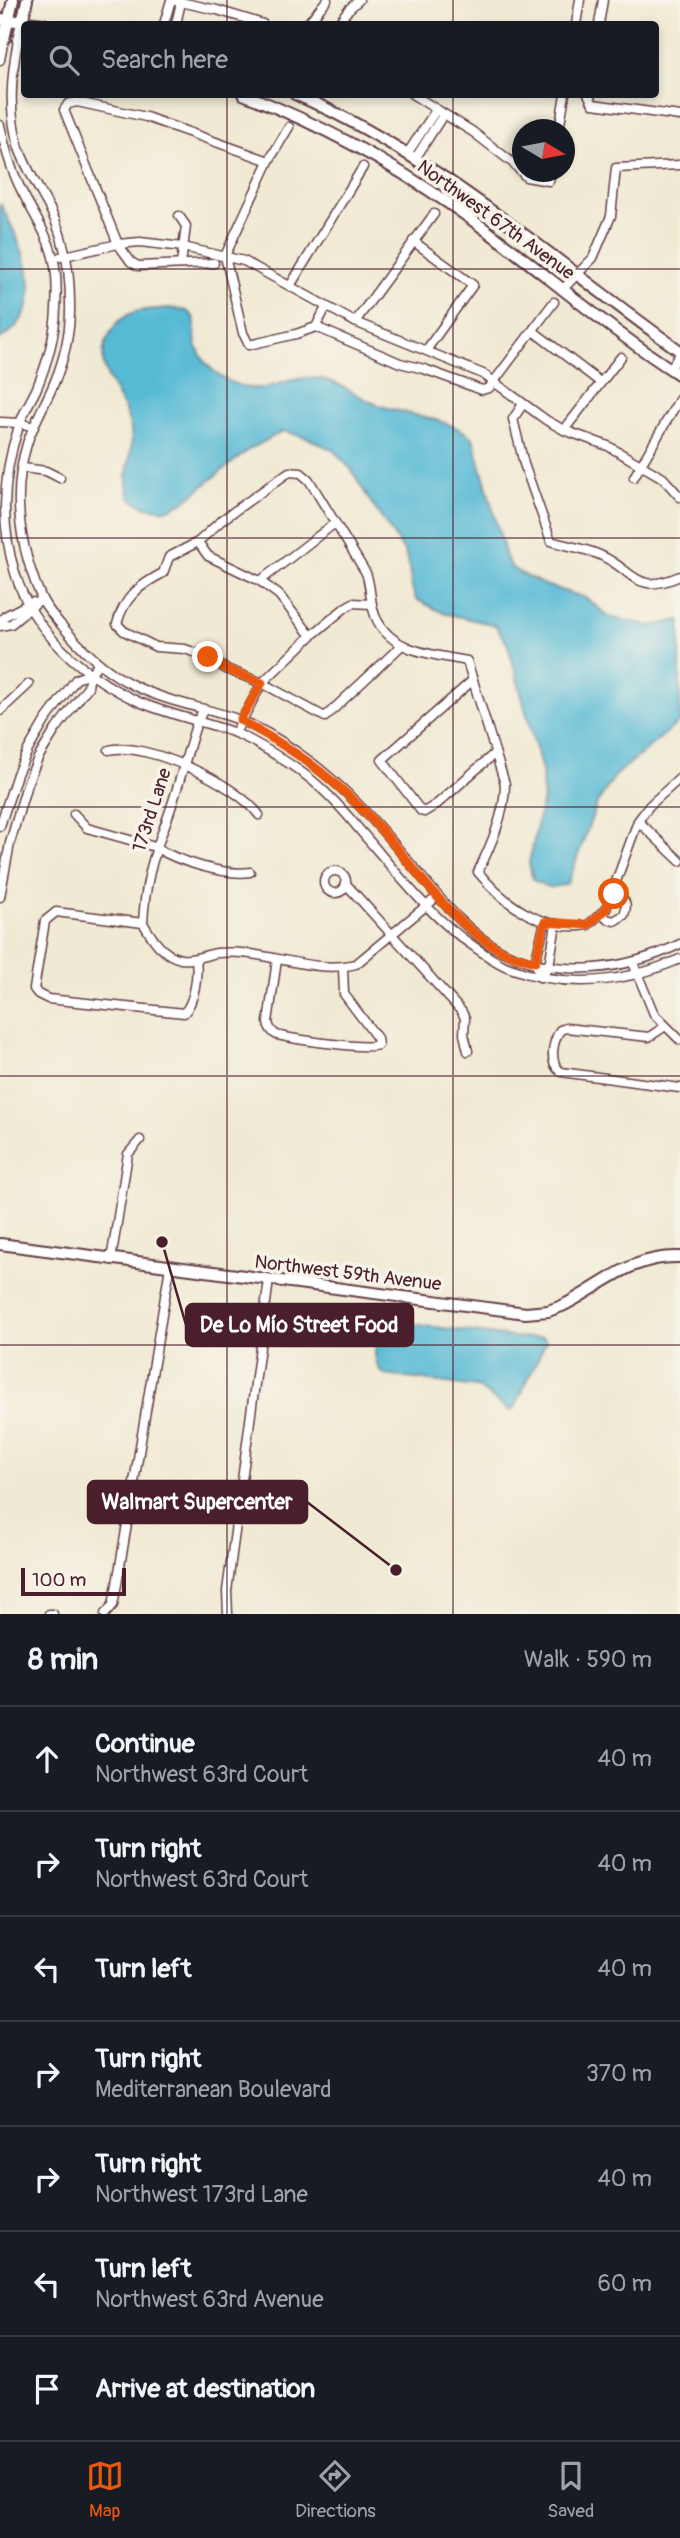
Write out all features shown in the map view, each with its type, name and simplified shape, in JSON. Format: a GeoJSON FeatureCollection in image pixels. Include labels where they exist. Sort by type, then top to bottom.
{"type":"FeatureCollection","features":[{"type":"Feature","properties":{"kind":"main road"},"geometry":{"type":"LineString","coordinates":[[13,0],[4,19],[2,39],[21,41]]}},
{"type":"Feature","properties":{"kind":"main road"},"geometry":{"type":"LineString","coordinates":[[22,21],[27,0]]}},
{"type":"Feature","properties":{"kind":"main road","name":"Northwest 67th Avenue"},"geometry":{"type":"LineString","coordinates":[[253,98],[300,117],[368,152],[454,207],[675,372]]}},
{"type":"Feature","properties":{"kind":"main road","name":"Northwest 67th Avenue"},"geometry":{"type":"LineString","coordinates":[[303,98],[378,136],[465,192],[680,353]]}},
{"type":"Feature","properties":{"kind":"main road"},"geometry":{"type":"LineString","coordinates":[[400,173],[411,156]]}},
{"type":"Feature","properties":{"kind":"main road","name":"Northwest 59th Avenue"},"geometry":{"type":"LineString","coordinates":[[0,1244],[535,1312],[562,1306],[642,1261],[660,1256],[680,1257]]}},
{"type":"Feature","properties":{"kind":"street"},"geometry":{"type":"LineString","coordinates":[[165,21],[171,0],[253,21]]}},
{"type":"Feature","properties":{"kind":"street"},"geometry":{"type":"LineString","coordinates":[[217,10],[219,0]]}},
{"type":"Feature","properties":{"kind":"street"},"geometry":{"type":"LineString","coordinates":[[310,21],[327,0]]}},
{"type":"Feature","properties":{"kind":"street"},"geometry":{"type":"LineString","coordinates":[[340,21],[359,0]]}},
{"type":"Feature","properties":{"kind":"street"},"geometry":{"type":"LineString","coordinates":[[576,21],[580,0]]}},
{"type":"Feature","properties":{"kind":"street"},"geometry":{"type":"LineString","coordinates":[[600,21],[603,0]]}},
{"type":"Feature","properties":{"kind":"street"},"geometry":{"type":"LineString","coordinates":[[177,21],[181,2]]}},
{"type":"Feature","properties":{"kind":"street"},"geometry":{"type":"LineString","coordinates":[[0,60],[2,39]]}},
{"type":"Feature","properties":{"kind":"street"},"geometry":{"type":"LineString","coordinates":[[21,41],[11,85],[12,111],[19,147],[51,212],[65,256],[71,306],[64,359],[26,445],[18,506],[24,552],[41,599],[53,616],[98,664],[149,692],[240,720],[297,752],[336,783],[367,813],[438,896],[476,934],[500,950],[549,966],[590,969],[633,963],[680,944]]}},
{"type":"Feature","properties":{"kind":"street"},"geometry":{"type":"LineString","coordinates":[[0,84],[11,85]]}},
{"type":"Feature","properties":{"kind":"street"},"geometry":{"type":"LineString","coordinates":[[418,98],[472,132],[512,162]]}},
{"type":"Feature","properties":{"kind":"street"},"geometry":{"type":"LineString","coordinates":[[561,119],[564,98]]}},
{"type":"Feature","properties":{"kind":"street"},"geometry":{"type":"LineString","coordinates":[[590,98],[593,104],[680,116]]}},
{"type":"Feature","properties":{"kind":"street"},"geometry":{"type":"LineString","coordinates":[[214,263],[138,266],[131,262],[118,244],[64,110],[68,104],[89,104],[146,117],[269,161]]}},
{"type":"Feature","properties":{"kind":"street"},"geometry":{"type":"LineString","coordinates":[[411,156],[439,112]]}},
{"type":"Feature","properties":{"kind":"street"},"geometry":{"type":"LineString","coordinates":[[0,125],[3,148],[18,183],[37,216],[54,258],[56,307],[48,362],[20,423],[8,463],[4,503],[9,549],[28,606],[62,650],[90,674],[137,701],[235,733],[272,752],[306,775],[334,800],[452,932],[506,967],[559,981],[605,981],[638,975],[680,959]]}},
{"type":"Feature","properties":{"kind":"street"},"geometry":{"type":"LineString","coordinates":[[289,127],[269,161],[225,256],[243,333],[249,345],[316,327],[400,363],[482,390],[489,388],[554,302]]}},
{"type":"Feature","properties":{"kind":"street"},"geometry":{"type":"LineString","coordinates":[[3,148],[19,147]]}},
{"type":"Feature","properties":{"kind":"street"},"geometry":{"type":"LineString","coordinates":[[562,290],[593,258],[611,216],[616,168],[680,165]]}},
{"type":"Feature","properties":{"kind":"street"},"geometry":{"type":"LineString","coordinates":[[290,286],[363,167]]}},
{"type":"Feature","properties":{"kind":"street"},"geometry":{"type":"LineString","coordinates":[[355,322],[434,214]]}},
{"type":"Feature","properties":{"kind":"street"},"geometry":{"type":"LineString","coordinates":[[179,216],[186,226],[181,264]]}},
{"type":"Feature","properties":{"kind":"street"},"geometry":{"type":"LineString","coordinates":[[54,258],[140,242],[183,247],[244,261],[355,322],[389,337],[427,349],[494,381],[523,404],[564,430],[594,440],[663,478],[680,497]]}},
{"type":"Feature","properties":{"kind":"street"},"geometry":{"type":"LineString","coordinates":[[413,242],[473,285],[427,349]]}},
{"type":"Feature","properties":{"kind":"street"},"geometry":{"type":"LineString","coordinates":[[316,327],[326,307]]}},
{"type":"Feature","properties":{"kind":"street"},"geometry":{"type":"LineString","coordinates":[[533,331],[600,382]]}},
{"type":"Feature","properties":{"kind":"street"},"geometry":{"type":"LineString","coordinates":[[675,372],[680,353]]}},
{"type":"Feature","properties":{"kind":"street"},"geometry":{"type":"LineString","coordinates":[[564,430],[621,357]]}},
{"type":"Feature","properties":{"kind":"street"},"geometry":{"type":"LineString","coordinates":[[634,477],[680,398]]}},
{"type":"Feature","properties":{"kind":"street"},"geometry":{"type":"LineString","coordinates":[[523,404],[513,419],[524,464],[551,541],[600,555],[638,582],[648,585],[680,576]]}},
{"type":"Feature","properties":{"kind":"street"},"geometry":{"type":"LineString","coordinates":[[0,422],[34,427]]}},
{"type":"Feature","properties":{"kind":"street"},"geometry":{"type":"LineString","coordinates":[[23,468],[46,471],[60,478]]}},
{"type":"Feature","properties":{"kind":"street"},"geometry":{"type":"LineString","coordinates":[[401,646],[325,718],[262,683],[226,669],[208,657],[185,649],[156,647],[124,631],[117,624],[136,589],[163,573],[169,557],[198,542],[222,520],[289,472],[301,473],[309,480],[366,573],[371,586],[371,604],[377,620],[401,646],[467,661],[505,784],[505,795],[492,845],[478,872],[494,891],[511,905],[545,922],[588,925],[601,913],[610,895],[638,821],[649,806],[680,778]]}},
{"type":"Feature","properties":{"kind":"street"},"geometry":{"type":"LineString","coordinates":[[260,581],[335,523]]}},
{"type":"Feature","properties":{"kind":"street"},"geometry":{"type":"LineString","coordinates":[[198,542],[208,556],[260,581],[279,595],[311,636]]}},
{"type":"Feature","properties":{"kind":"street"},"geometry":{"type":"LineString","coordinates":[[0,624],[5,617],[41,599]]}},
{"type":"Feature","properties":{"kind":"street"},"geometry":{"type":"LineString","coordinates":[[235,733],[262,683],[311,636],[353,603],[371,604]]}},
{"type":"Feature","properties":{"kind":"street"},"geometry":{"type":"LineString","coordinates":[[0,897],[10,843],[27,784],[38,758],[88,687],[90,674],[98,664]]}},
{"type":"Feature","properties":{"kind":"street"},"geometry":{"type":"LineString","coordinates":[[0,826],[16,774],[45,721],[76,679],[90,674]]}},
{"type":"Feature","properties":{"kind":"street"},"geometry":{"type":"LineString","coordinates":[[473,680],[382,760],[421,811],[428,811],[495,753]]}},
{"type":"Feature","properties":{"kind":"street"},"geometry":{"type":"LineString","coordinates":[[1,708],[29,684]]}},
{"type":"Feature","properties":{"kind":"street","name":"173rd Lane"},"geometry":{"type":"LineString","coordinates":[[143,923],[145,894],[155,847],[166,822],[197,722],[204,709]]}},
{"type":"Feature","properties":{"kind":"street"},"geometry":{"type":"LineString","coordinates":[[109,750],[119,748],[135,751],[183,765],[223,784],[251,804],[258,815]]}},
{"type":"Feature","properties":{"kind":"street"},"geometry":{"type":"LineString","coordinates":[[74,814],[88,828],[155,847],[165,853],[221,871],[236,874],[250,872]]}},
{"type":"Feature","properties":{"kind":"street"},"geometry":{"type":"LineString","coordinates":[[638,821],[680,861]]}},
{"type":"Feature","properties":{"kind":"street"},"geometry":{"type":"LineString","coordinates":[[0,841],[10,843]]}},
{"type":"Feature","properties":{"kind":"street"},"geometry":{"type":"LineString","coordinates":[[345,884],[462,1012],[468,1051]]}},
{"type":"Feature","properties":{"kind":"street"},"geometry":{"type":"LineString","coordinates":[[601,913],[614,921],[624,915],[624,900],[618,895],[610,895]]}},
{"type":"Feature","properties":{"kind":"street"},"geometry":{"type":"LineString","coordinates":[[196,959],[191,1006],[184,1013],[48,999],[34,989],[45,921],[56,912],[143,923],[153,941],[165,952],[179,959],[196,959],[216,953],[243,953],[277,960],[343,967],[356,964],[438,896]]}},
{"type":"Feature","properties":{"kind":"street"},"geometry":{"type":"LineString","coordinates":[[540,977],[535,962],[545,922]]}},
{"type":"Feature","properties":{"kind":"street"},"geometry":{"type":"LineString","coordinates":[[540,977],[549,966],[556,924]]}},
{"type":"Feature","properties":{"kind":"street"},"geometry":{"type":"LineString","coordinates":[[277,960],[268,1022],[270,1030],[275,1034],[303,1039],[360,1046],[378,1045],[377,1038],[344,994],[343,967]]}},
{"type":"Feature","properties":{"kind":"street"},"geometry":{"type":"LineString","coordinates":[[633,963],[654,1014],[664,1027],[680,1040]]}},
{"type":"Feature","properties":{"kind":"street"},"geometry":{"type":"LineString","coordinates":[[664,1027],[649,1037],[566,1028],[560,1030],[555,1038],[555,1068],[561,1072],[680,1088]]}},
{"type":"Feature","properties":{"kind":"street"},"geometry":{"type":"LineString","coordinates":[[111,1259],[128,1154],[140,1140]]}},
{"type":"Feature","properties":{"kind":"street"},"geometry":{"type":"LineString","coordinates":[[105,1614],[113,1605],[117,1584],[170,1267]]}},
{"type":"Feature","properties":{"kind":"street"},"geometry":{"type":"LineString","coordinates":[[228,1614],[227,1591],[269,1280]]}},
{"type":"Feature","properties":{"kind":"water"},"geometry":{"type":"Polygon","coordinates":[[[0,203],[24,256],[30,293],[26,310],[17,326],[0,339],[0,203]]]}},
{"type":"Feature","properties":{"kind":"water"},"geometry":{"type":"Polygon","coordinates":[[[169,308],[187,311],[194,318],[195,341],[200,354],[213,371],[232,383],[263,388],[301,378],[323,379],[386,408],[462,430],[473,438],[506,557],[512,568],[545,585],[586,598],[609,617],[651,626],[680,620],[680,721],[615,776],[597,803],[568,883],[550,887],[533,880],[529,863],[543,798],[542,771],[508,645],[495,625],[443,613],[416,599],[404,551],[351,469],[333,450],[308,438],[283,431],[248,450],[182,503],[167,510],[146,507],[131,499],[127,474],[131,430],[105,370],[105,345],[112,330],[123,318],[137,312],[169,308]]]}},
{"type":"Feature","properties":{"kind":"water"},"geometry":{"type":"Polygon","coordinates":[[[389,1321],[519,1338],[543,1337],[546,1341],[515,1407],[510,1411],[477,1387],[385,1375],[377,1364],[375,1351],[381,1324],[389,1321]]]}},
{"type":"Feature","properties":{"kind":"place","name":"De Lo Mío Street Food"},"geometry":{"type":"Point","coordinates":[162,1242]}},
{"type":"Feature","properties":{"kind":"place","name":"Walmart Supercenter"},"geometry":{"type":"Point","coordinates":[396,1570]}},
{"type":"Feature","properties":{"kind":"route"},"geometry":{"type":"LineString","coordinates":[[208,657],[226,669],[262,683],[240,720],[297,752],[336,783],[367,813],[438,896],[476,934],[500,950],[535,962],[545,922],[588,925],[606,909],[610,895],[614,894]]}}]}
